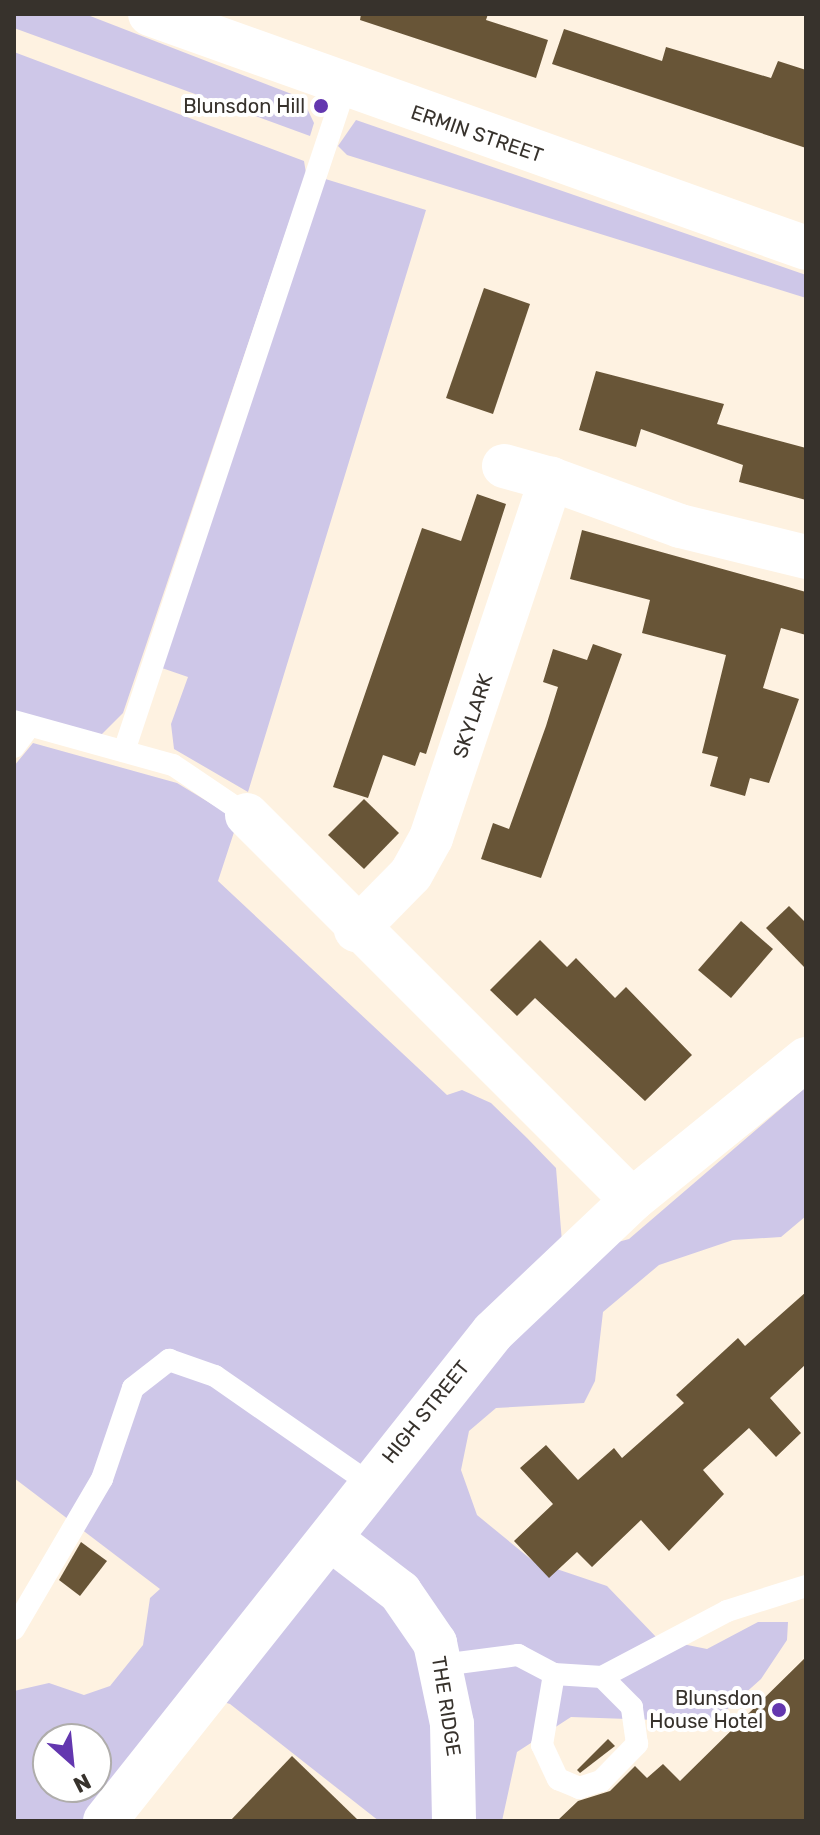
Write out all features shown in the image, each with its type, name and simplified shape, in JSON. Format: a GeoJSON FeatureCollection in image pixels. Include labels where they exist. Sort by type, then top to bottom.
{"type":"FeatureCollection","features":[{"type":"Feature","properties":{"kind":"street","name":"ERMIN STREET"},"geometry":{"type":"LineString","coordinates":[[150,14],[345,88],[806,248]]}},
{"type":"Feature","properties":{"kind":"street"},"geometry":{"type":"LineString","coordinates":[[504,466],[551,479],[680,526],[806,557]]}},
{"type":"Feature","properties":{"kind":"street","name":"SKYLARK"},"geometry":{"type":"LineString","coordinates":[[356,930],[411,874],[431,838],[551,479]]}},
{"type":"Feature","properties":{"kind":"street"},"geometry":{"type":"LineString","coordinates":[[247,815],[356,930],[632,1200]]}},
{"type":"Feature","properties":{"kind":"street","name":"HIGH STREET"},"geometry":{"type":"LineString","coordinates":[[105,1821],[332,1540],[369,1483],[493,1332],[632,1200],[806,1059]]}},
{"type":"Feature","properties":{"kind":"street","name":"THE RIDGE"},"geometry":{"type":"LineString","coordinates":[[332,1540],[417,1610],[442,1665],[455,1751],[454,1821]]}},
{"type":"Feature","properties":{"kind":"lane"},"geometry":{"type":"LineString","coordinates":[[124,751],[345,88]]}},
{"type":"Feature","properties":{"kind":"lane"},"geometry":{"type":"LineString","coordinates":[[14,747],[22,724],[124,751],[196,776],[247,815]]}},
{"type":"Feature","properties":{"kind":"lane"},"geometry":{"type":"LineString","coordinates":[[14,1629],[102,1479],[133,1388],[169,1360],[215,1376],[369,1483]]}},
{"type":"Feature","properties":{"kind":"lane"},"geometry":{"type":"LineString","coordinates":[[442,1665],[518,1655],[554,1674],[602,1677],[727,1611],[806,1586]]}},
{"type":"Feature","properties":{"kind":"lane"},"geometry":{"type":"LineString","coordinates":[[554,1674],[542,1745],[558,1779],[579,1788],[601,1781],[637,1744],[632,1707],[602,1677]]}},
{"type":"Feature","properties":{"kind":"shaded area"},"geometry":{"type":"Polygon","coordinates":[[[14,14],[85,14],[302,98],[314,123],[310,136],[14,28],[14,14]]]}},
{"type":"Feature","properties":{"kind":"shaded area"},"geometry":{"type":"Polygon","coordinates":[[[14,52],[304,161],[306,173],[426,210],[248,792],[174,749],[171,724],[188,677],[159,667],[294,208],[123,713],[100,736],[14,713],[14,52]]]}},
{"type":"Feature","properties":{"kind":"shaded area"},"geometry":{"type":"Polygon","coordinates":[[[356,120],[806,275],[806,298],[347,155],[338,146],[356,120]]]}},
{"type":"Feature","properties":{"kind":"shaded area"},"geometry":{"type":"Polygon","coordinates":[[[33,743],[177,783],[238,820],[218,881],[447,1095],[462,1090],[491,1103],[527,1138],[556,1168],[562,1242],[582,1252],[629,1239],[806,1087],[806,1216],[781,1237],[733,1240],[659,1265],[603,1312],[595,1381],[584,1403],[496,1408],[469,1431],[461,1470],[477,1515],[533,1561],[607,1586],[658,1639],[707,1649],[758,1622],[788,1622],[787,1640],[761,1679],[713,1722],[571,1717],[517,1752],[502,1821],[379,1821],[230,1704],[200,1695],[112,1790],[112,1723],[32,1723],[32,1803],[100,1803],[83,1821],[14,1821],[14,1691],[49,1683],[84,1695],[110,1686],[143,1645],[150,1598],[160,1589],[14,1478],[14,766],[33,743]]]}},
{"type":"Feature","properties":{"kind":"building"},"geometry":{"type":"Polygon","coordinates":[[[361,14],[488,14],[486,20],[548,40],[536,78],[360,20],[361,14]]]}},
{"type":"Feature","properties":{"kind":"building"},"geometry":{"type":"Polygon","coordinates":[[[564,29],[662,61],[666,47],[771,78],[778,61],[806,70],[806,148],[552,64],[564,29]]]}},
{"type":"Feature","properties":{"kind":"building"},"geometry":{"type":"Polygon","coordinates":[[[484,288],[530,304],[493,414],[446,398],[484,288]]]}},
{"type":"Feature","properties":{"kind":"building"},"geometry":{"type":"Polygon","coordinates":[[[596,371],[724,404],[717,424],[806,448],[806,500],[739,482],[743,465],[641,429],[636,447],[579,430],[596,371]]]}},
{"type":"Feature","properties":{"kind":"building"},"geometry":{"type":"Polygon","coordinates":[[[477,494],[506,504],[426,754],[420,752],[415,766],[383,755],[368,798],[333,787],[422,528],[461,541],[477,494]]]}},
{"type":"Feature","properties":{"kind":"building"},"geometry":{"type":"Polygon","coordinates":[[[582,530],[806,592],[806,635],[781,628],[763,688],[799,699],[769,783],[750,778],[745,796],[710,786],[718,757],[702,753],[726,655],[642,633],[650,600],[570,579],[582,530]]]}},
{"type":"Feature","properties":{"kind":"building"},"geometry":{"type":"Polygon","coordinates":[[[593,644],[622,654],[541,878],[481,859],[493,823],[509,829],[546,726],[558,687],[543,682],[553,649],[587,660],[593,644]]]}},
{"type":"Feature","properties":{"kind":"building"},"geometry":{"type":"Polygon","coordinates":[[[364,799],[399,833],[364,869],[328,835],[364,799]]]}},
{"type":"Feature","properties":{"kind":"building"},"geometry":{"type":"Polygon","coordinates":[[[789,906],[806,923],[806,969],[766,928],[789,906]]]}},
{"type":"Feature","properties":{"kind":"building"},"geometry":{"type":"Polygon","coordinates":[[[741,921],[773,949],[731,998],[698,970],[741,921]]]}},
{"type":"Feature","properties":{"kind":"building"},"geometry":{"type":"Polygon","coordinates":[[[540,940],[567,967],[576,958],[615,998],[626,987],[692,1055],[645,1101],[535,998],[517,1016],[490,990],[540,940]]]}},
{"type":"Feature","properties":{"kind":"building"},"geometry":{"type":"Polygon","coordinates":[[[806,1292],[806,1364],[770,1398],[801,1433],[776,1457],[749,1428],[703,1470],[724,1494],[669,1551],[641,1520],[592,1567],[577,1552],[549,1578],[514,1541],[553,1504],[520,1468],[546,1445],[578,1480],[614,1448],[622,1458],[684,1403],[676,1395],[738,1338],[745,1346],[806,1292]]]}},
{"type":"Feature","properties":{"kind":"building"},"geometry":{"type":"Polygon","coordinates":[[[81,1542],[107,1561],[80,1596],[59,1580],[81,1542]]]}},
{"type":"Feature","properties":{"kind":"building","name":"Blunsdon House Hotel"},"geometry":{"type":"Polygon","coordinates":[[[806,1657],[806,1821],[557,1821],[578,1801],[610,1791],[635,1766],[647,1778],[663,1764],[680,1781],[806,1657]]]}},
{"type":"Feature","properties":{"kind":"building"},"geometry":{"type":"Polygon","coordinates":[[[608,1739],[615,1746],[580,1773],[577,1770],[608,1739]]]}},
{"type":"Feature","properties":{"kind":"building"},"geometry":{"type":"Polygon","coordinates":[[[292,1756],[359,1821],[230,1821],[292,1756]]]}},
{"type":"Feature","properties":{"kind":"place","name":"Blunsdon Hill"},"geometry":{"type":"Point","coordinates":[321,106]}},
{"type":"Feature","properties":{"kind":"place","name":"Blunsdon House Hotel"},"geometry":{"type":"Point","coordinates":[779,1710]}}]}
